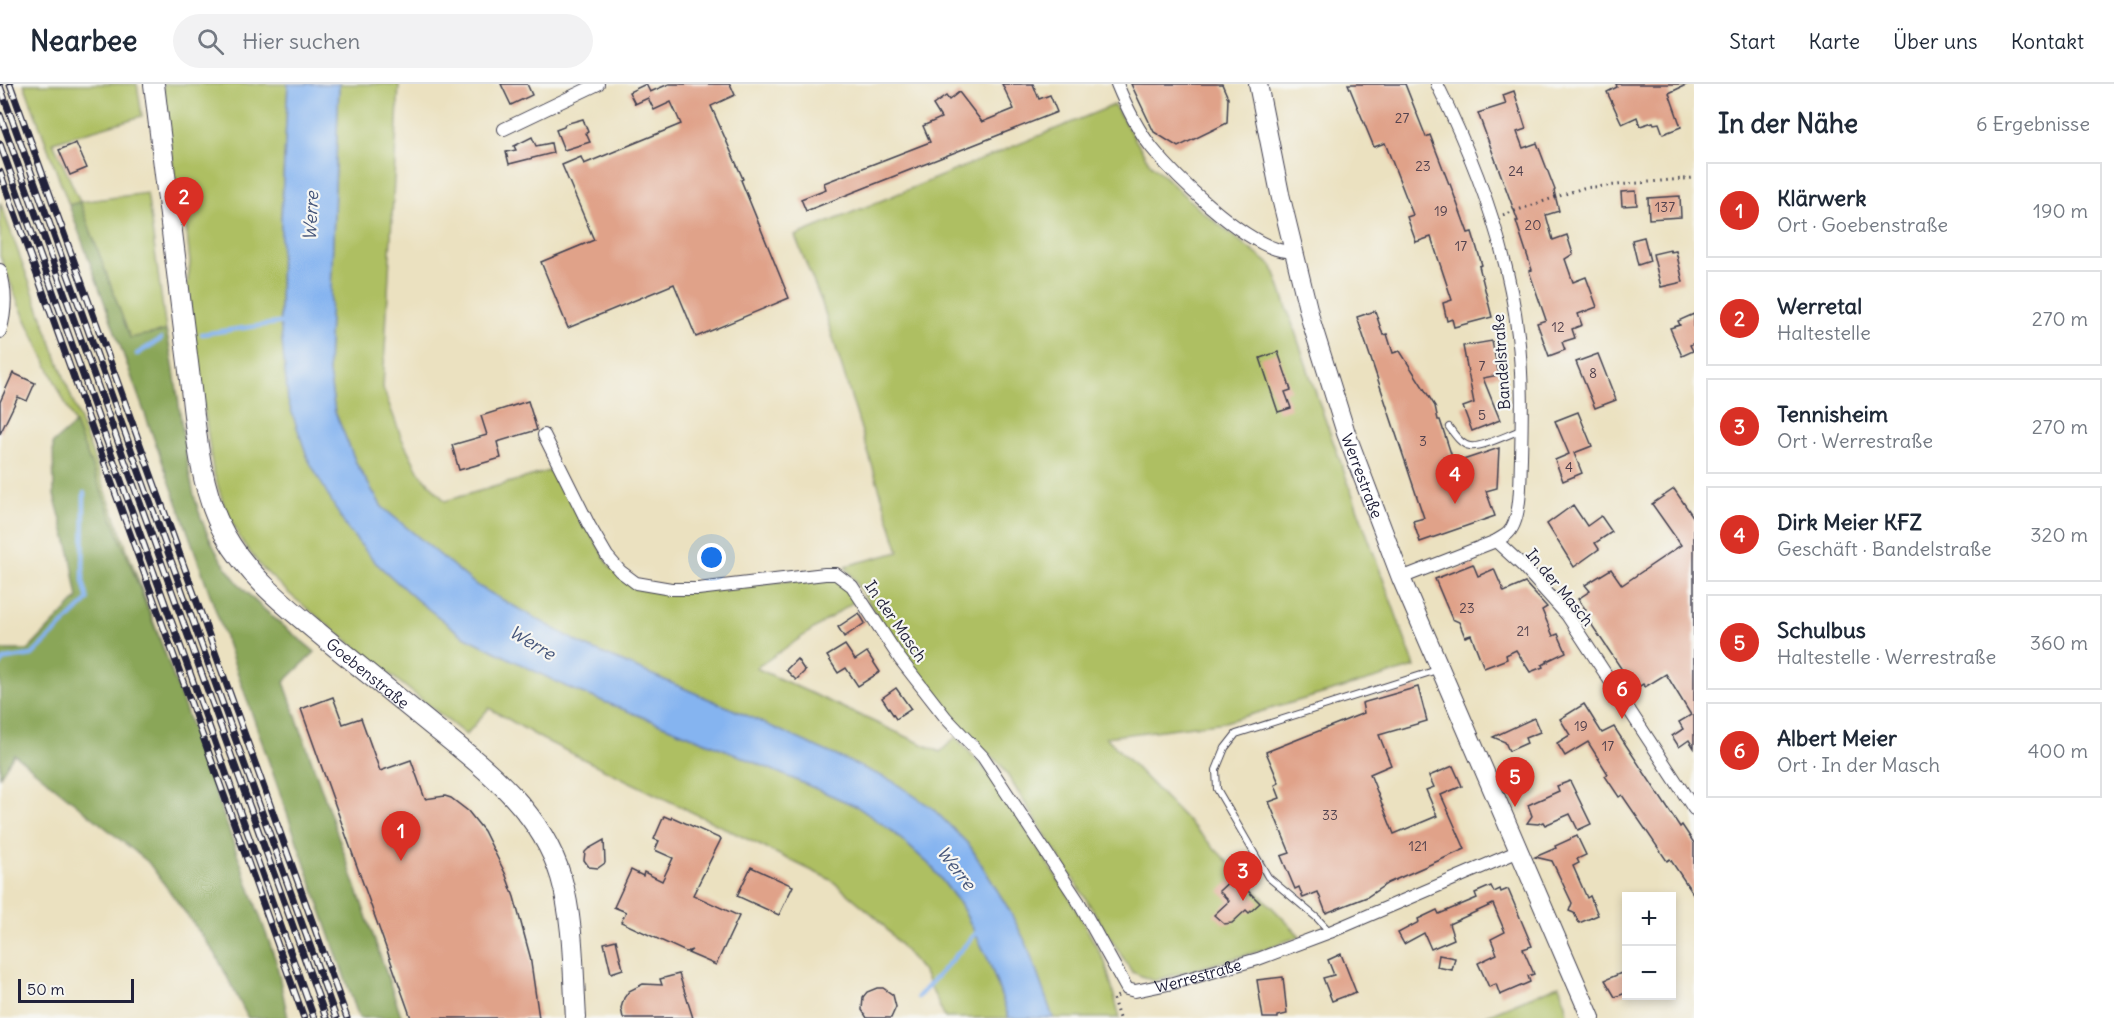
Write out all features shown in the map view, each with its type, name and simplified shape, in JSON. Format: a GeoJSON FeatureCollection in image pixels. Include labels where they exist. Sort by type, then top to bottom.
{"type":"FeatureCollection","features":[{"type":"Feature","properties":{"kind":"main road","name":"Goebenstraße"},"geometry":{"type":"LineString","coordinates":[[154,84],[186,345],[203,472],[209,500],[226,536],[253,574],[282,603],[466,753],[502,785],[534,821],[546,840],[561,878],[567,905],[578,1018]]}},
{"type":"Feature","properties":{"kind":"main road","name":"Werrestraße"},"geometry":{"type":"LineString","coordinates":[[1258,84],[1294,252],[1326,373],[1366,489],[1401,578],[1591,1018]]}},
{"type":"Feature","properties":{"kind":"street"},"geometry":{"type":"LineString","coordinates":[[504,129],[598,84]]}},
{"type":"Feature","properties":{"kind":"street"},"geometry":{"type":"LineString","coordinates":[[1117,84],[1137,126],[1152,148],[1197,195],[1253,238],[1277,250],[1294,252]]}},
{"type":"Feature","properties":{"kind":"street","name":"Bandelstraße"},"geometry":{"type":"LineString","coordinates":[[1401,578],[1496,541],[1509,532],[1516,519],[1522,429],[1522,383],[1518,334],[1509,278],[1493,218],[1475,167],[1437,84]]}},
{"type":"Feature","properties":{"kind":"street"},"geometry":{"type":"LineString","coordinates":[[0,270],[6,303],[0,332]]}},
{"type":"Feature","properties":{"kind":"street","name":"In der Masch"},"geometry":{"type":"LineString","coordinates":[[544,435],[607,556],[620,571],[636,582],[671,589],[698,589],[836,574],[852,586],[900,659],[940,710],[983,757],[1078,901],[1127,988]]}},
{"type":"Feature","properties":{"kind":"street","name":"In der Masch"},"geometry":{"type":"LineString","coordinates":[[1496,541],[1522,565],[1567,615],[1694,809]]}},
{"type":"Feature","properties":{"kind":"street","name":"Werrestraße"},"geometry":{"type":"LineString","coordinates":[[1127,988],[1135,991],[1173,983],[1258,959],[1330,932],[1519,851]]}},
{"type":"Feature","properties":{"kind":"lane"},"geometry":{"type":"LineString","coordinates":[[1449,427],[1459,440],[1470,446],[1483,444],[1522,429]]}},
{"type":"Feature","properties":{"kind":"lane"},"geometry":{"type":"LineString","coordinates":[[1330,932],[1269,877],[1240,831],[1217,789],[1216,770],[1225,748],[1236,734],[1441,668]]}},
{"type":"Feature","properties":{"kind":"path"},"geometry":{"type":"LineString","coordinates":[[1493,218],[1584,188],[1694,178]]}},
{"type":"Feature","properties":{"kind":"path"},"geometry":{"type":"LineString","coordinates":[[1119,1018],[1113,999],[1127,988]]}},
{"type":"Feature","properties":{"kind":"green space"},"geometry":{"type":"Polygon","coordinates":[[[24,84],[137,84],[142,116],[53,142],[80,202],[69,205],[24,84]]]}},
{"type":"Feature","properties":{"kind":"green space"},"geometry":{"type":"Polygon","coordinates":[[[163,84],[288,84],[281,218],[280,321],[375,562],[417,600],[462,635],[567,687],[726,750],[856,806],[892,831],[931,866],[961,905],[989,961],[1009,1018],[945,1018],[924,973],[878,919],[831,880],[542,739],[489,708],[466,735],[293,597],[261,567],[241,540],[225,508],[213,471],[187,288],[190,263],[183,195],[174,174],[163,84]]]}},
{"type":"Feature","properties":{"kind":"green space"},"geometry":{"type":"Polygon","coordinates":[[[339,84],[399,84],[383,388],[402,439],[419,472],[445,501],[556,469],[610,567],[656,591],[827,578],[839,580],[856,600],[756,668],[940,752],[956,737],[992,777],[1067,893],[1105,962],[1120,1018],[1053,1018],[1027,945],[1008,908],[970,846],[932,808],[892,781],[585,646],[476,585],[382,507],[357,465],[335,412],[328,367],[339,84]]]}},
{"type":"Feature","properties":{"kind":"green space"},"geometry":{"type":"Polygon","coordinates":[[[1114,105],[1149,162],[1199,209],[1273,267],[1321,408],[1415,667],[1225,722],[1106,737],[1300,936],[1253,953],[1153,981],[1132,972],[1001,765],[961,729],[905,659],[845,566],[899,552],[822,303],[795,236],[1114,105]]]}},
{"type":"Feature","properties":{"kind":"green space"},"geometry":{"type":"Polygon","coordinates":[[[147,193],[166,331],[130,338],[80,202],[147,193]]]}},
{"type":"Feature","properties":{"kind":"green space"},"geometry":{"type":"Polygon","coordinates":[[[0,202],[166,656],[75,424],[19,305],[0,256],[0,202]]]}},
{"type":"Feature","properties":{"kind":"green space"},"geometry":{"type":"Polygon","coordinates":[[[80,202],[130,338],[166,331],[173,363],[186,459],[202,521],[215,550],[234,578],[252,598],[315,652],[284,682],[402,1018],[359,1018],[193,546],[69,205],[80,202]]]}},
{"type":"Feature","properties":{"kind":"green space"},"geometry":{"type":"Polygon","coordinates":[[[75,424],[166,656],[276,961],[288,1018],[248,1018],[215,953],[148,862],[14,754],[0,776],[0,650],[28,650],[78,598],[70,552],[54,495],[53,443],[75,424]]]}},
{"type":"Feature","properties":{"kind":"green space"},"geometry":{"type":"Polygon","coordinates":[[[1559,985],[1566,1004],[1567,1018],[1480,1018],[1559,985]]]}},
{"type":"Feature","properties":{"kind":"water","name":"Werre"},"geometry":{"type":"Polygon","coordinates":[[[288,84],[339,84],[328,367],[335,412],[357,465],[382,507],[476,585],[585,646],[892,781],[932,808],[970,846],[1008,908],[1027,945],[1053,1018],[1009,1018],[989,961],[961,905],[931,866],[892,831],[856,806],[726,750],[567,687],[462,635],[417,600],[375,562],[346,527],[308,459],[288,401],[280,321],[281,218],[288,84]]]}},
{"type":"Feature","properties":{"kind":"building"},"geometry":{"type":"Polygon","coordinates":[[[501,84],[527,84],[532,95],[511,105],[501,84]]]}},
{"type":"Feature","properties":{"kind":"building"},"geometry":{"type":"Polygon","coordinates":[[[646,84],[650,92],[669,84],[730,84],[735,95],[711,106],[743,179],[741,180],[789,298],[696,337],[674,284],[568,328],[541,262],[594,240],[562,165],[581,157],[584,164],[681,124],[671,102],[654,110],[648,98],[635,104],[629,92],[646,84]]]}},
{"type":"Feature","properties":{"kind":"building"},"geometry":{"type":"Polygon","coordinates":[[[1002,84],[1033,84],[1039,99],[1050,95],[1057,112],[806,211],[801,199],[826,189],[824,183],[930,142],[923,126],[941,118],[933,105],[946,96],[949,100],[959,92],[982,122],[1014,109],[1002,84]]]}},
{"type":"Feature","properties":{"kind":"building"},"geometry":{"type":"Polygon","coordinates":[[[1131,84],[1222,84],[1228,98],[1227,123],[1178,147],[1154,132],[1131,84]]]}},
{"type":"Feature","properties":{"kind":"building"},"geometry":{"type":"Polygon","coordinates":[[[1348,84],[1405,84],[1426,137],[1430,135],[1468,233],[1472,232],[1482,265],[1479,266],[1492,317],[1454,327],[1452,319],[1447,321],[1443,303],[1452,300],[1431,237],[1416,242],[1407,217],[1413,215],[1385,143],[1374,147],[1348,84]]]}},
{"type":"Feature","properties":{"kind":"building"},"geometry":{"type":"Polygon","coordinates":[[[1616,84],[1688,84],[1669,93],[1681,127],[1663,134],[1659,123],[1654,124],[1653,122],[1640,126],[1637,117],[1622,124],[1607,92],[1617,87],[1616,84]]]}},
{"type":"Feature","properties":{"kind":"building"},"geometry":{"type":"Polygon","coordinates":[[[1514,91],[1526,129],[1517,132],[1523,148],[1537,143],[1555,190],[1559,211],[1546,215],[1553,240],[1567,235],[1573,254],[1565,259],[1573,282],[1586,277],[1597,307],[1578,314],[1582,325],[1572,329],[1575,338],[1562,342],[1565,350],[1549,356],[1537,323],[1546,320],[1529,271],[1532,270],[1516,221],[1518,221],[1478,113],[1506,104],[1503,95],[1514,91]]]}},
{"type":"Feature","properties":{"kind":"building"},"geometry":{"type":"Polygon","coordinates":[[[583,119],[590,142],[564,150],[556,130],[564,127],[565,124],[583,119]]]}},
{"type":"Feature","properties":{"kind":"building"},"geometry":{"type":"Polygon","coordinates":[[[532,137],[536,146],[551,143],[553,153],[509,164],[506,152],[516,150],[514,146],[532,137]]]}},
{"type":"Feature","properties":{"kind":"building"},"geometry":{"type":"Polygon","coordinates":[[[76,143],[87,168],[70,175],[59,150],[76,143]]]}},
{"type":"Feature","properties":{"kind":"building"},"geometry":{"type":"Polygon","coordinates":[[[1636,191],[1637,205],[1622,206],[1621,192],[1636,191]]]}},
{"type":"Feature","properties":{"kind":"building"},"geometry":{"type":"Polygon","coordinates":[[[1680,196],[1681,217],[1649,219],[1648,198],[1680,196]]]}},
{"type":"Feature","properties":{"kind":"building"},"geometry":{"type":"Polygon","coordinates":[[[1644,237],[1650,261],[1638,265],[1632,240],[1644,237]]]}},
{"type":"Feature","properties":{"kind":"building"},"geometry":{"type":"Polygon","coordinates":[[[1670,250],[1671,252],[1676,251],[1683,282],[1661,287],[1653,254],[1670,250]]]}},
{"type":"Feature","properties":{"kind":"building"},"geometry":{"type":"Polygon","coordinates":[[[1375,311],[1383,335],[1387,334],[1393,353],[1400,351],[1435,406],[1454,463],[1499,448],[1497,488],[1486,491],[1495,516],[1420,542],[1413,521],[1424,518],[1357,317],[1375,311]]]}},
{"type":"Feature","properties":{"kind":"building"},"geometry":{"type":"Polygon","coordinates":[[[1694,314],[1694,343],[1690,345],[1693,351],[1682,356],[1670,328],[1680,325],[1678,321],[1694,314]]]}},
{"type":"Feature","properties":{"kind":"building"},"geometry":{"type":"Polygon","coordinates":[[[1492,341],[1499,375],[1483,378],[1500,420],[1472,431],[1463,407],[1474,403],[1463,346],[1492,341]]]}},
{"type":"Feature","properties":{"kind":"building"},"geometry":{"type":"Polygon","coordinates":[[[1278,352],[1291,390],[1285,392],[1291,408],[1278,412],[1260,358],[1278,352]]]}},
{"type":"Feature","properties":{"kind":"building"},"geometry":{"type":"Polygon","coordinates":[[[1598,354],[1616,400],[1595,408],[1576,362],[1598,354]]]}},
{"type":"Feature","properties":{"kind":"building"},"geometry":{"type":"Polygon","coordinates":[[[13,373],[35,383],[27,401],[18,397],[0,434],[0,402],[13,373]]]}},
{"type":"Feature","properties":{"kind":"building"},"geometry":{"type":"Polygon","coordinates":[[[528,401],[537,430],[497,442],[501,458],[459,470],[452,445],[487,435],[481,416],[528,401]]]}},
{"type":"Feature","properties":{"kind":"building"},"geometry":{"type":"Polygon","coordinates":[[[1578,412],[1592,446],[1574,453],[1582,473],[1563,481],[1555,460],[1569,454],[1555,421],[1578,412]]]}},
{"type":"Feature","properties":{"kind":"building"},"geometry":{"type":"Polygon","coordinates":[[[1674,489],[1694,518],[1694,748],[1689,740],[1679,747],[1672,736],[1683,729],[1679,722],[1691,715],[1666,674],[1645,687],[1643,684],[1635,689],[1583,612],[1586,610],[1578,599],[1590,591],[1585,585],[1611,569],[1622,585],[1681,545],[1652,504],[1674,489]]]}},
{"type":"Feature","properties":{"kind":"building"},"geometry":{"type":"Polygon","coordinates":[[[1573,505],[1587,526],[1601,516],[1612,532],[1595,543],[1599,549],[1574,567],[1547,524],[1573,505]]]}},
{"type":"Feature","properties":{"kind":"building"},"geometry":{"type":"Polygon","coordinates":[[[1473,564],[1478,576],[1494,569],[1504,592],[1525,583],[1547,607],[1542,610],[1553,636],[1558,634],[1566,652],[1547,661],[1542,665],[1543,667],[1530,672],[1516,650],[1506,655],[1507,659],[1484,668],[1471,635],[1465,637],[1459,622],[1452,619],[1435,579],[1473,564]]]}},
{"type":"Feature","properties":{"kind":"building"},"geometry":{"type":"Polygon","coordinates":[[[859,613],[865,623],[844,637],[838,627],[859,613]]]}},
{"type":"Feature","properties":{"kind":"building"},"geometry":{"type":"Polygon","coordinates":[[[845,645],[855,660],[867,652],[880,672],[858,686],[846,668],[838,673],[827,656],[845,645]]]}},
{"type":"Feature","properties":{"kind":"building"},"geometry":{"type":"Polygon","coordinates":[[[797,659],[805,671],[796,680],[786,670],[797,659]]]}},
{"type":"Feature","properties":{"kind":"building"},"geometry":{"type":"Polygon","coordinates":[[[1418,687],[1427,721],[1379,735],[1391,765],[1370,774],[1394,834],[1437,816],[1426,790],[1434,787],[1429,776],[1453,766],[1462,786],[1441,795],[1465,849],[1388,883],[1367,897],[1326,913],[1318,892],[1303,898],[1299,887],[1295,889],[1281,856],[1290,853],[1269,802],[1280,798],[1275,785],[1279,783],[1266,752],[1364,713],[1362,703],[1418,687]]]}},
{"type":"Feature","properties":{"kind":"building"},"geometry":{"type":"Polygon","coordinates":[[[896,688],[911,709],[896,719],[882,698],[896,688]]]}},
{"type":"Feature","properties":{"kind":"building"},"geometry":{"type":"Polygon","coordinates":[[[333,697],[343,724],[361,718],[380,771],[411,760],[425,799],[445,796],[451,798],[468,811],[484,831],[514,897],[530,956],[539,1018],[411,1018],[301,709],[333,697]]]}},
{"type":"Feature","properties":{"kind":"building"},"geometry":{"type":"Polygon","coordinates":[[[1584,704],[1602,733],[1614,727],[1680,827],[1682,825],[1694,843],[1694,895],[1670,859],[1667,861],[1622,795],[1619,797],[1605,776],[1608,774],[1588,742],[1565,756],[1557,743],[1570,735],[1560,719],[1584,704]]]}},
{"type":"Feature","properties":{"kind":"building"},"geometry":{"type":"Polygon","coordinates":[[[1534,718],[1540,732],[1525,738],[1527,743],[1509,751],[1505,742],[1493,737],[1534,718]]]}},
{"type":"Feature","properties":{"kind":"building"},"geometry":{"type":"Polygon","coordinates":[[[1570,781],[1591,824],[1578,830],[1570,814],[1545,825],[1543,822],[1527,823],[1532,816],[1528,805],[1559,791],[1557,786],[1570,781]]]}},
{"type":"Feature","properties":{"kind":"building"},"geometry":{"type":"Polygon","coordinates":[[[664,816],[671,819],[672,817],[721,839],[693,895],[739,916],[716,965],[688,953],[692,950],[686,952],[621,922],[626,912],[614,907],[631,870],[643,876],[644,872],[662,881],[673,858],[655,850],[659,841],[654,839],[664,816]]]}},
{"type":"Feature","properties":{"kind":"building"},"geometry":{"type":"Polygon","coordinates":[[[1577,836],[1586,855],[1577,859],[1579,863],[1573,866],[1587,898],[1590,896],[1598,915],[1579,923],[1574,913],[1569,911],[1572,903],[1552,861],[1535,857],[1577,836]]]}},
{"type":"Feature","properties":{"kind":"building"},"geometry":{"type":"Polygon","coordinates":[[[604,840],[605,863],[598,868],[589,867],[584,860],[585,852],[604,840]]]}},
{"type":"Feature","properties":{"kind":"building"},"geometry":{"type":"Polygon","coordinates":[[[751,867],[793,886],[779,915],[737,896],[751,867]]]}},
{"type":"Feature","properties":{"kind":"building"},"geometry":{"type":"Polygon","coordinates":[[[1234,877],[1260,903],[1249,913],[1246,910],[1232,923],[1224,924],[1214,915],[1229,901],[1219,891],[1234,877]]]}},
{"type":"Feature","properties":{"kind":"building"},"geometry":{"type":"Polygon","coordinates":[[[1491,886],[1494,892],[1508,889],[1532,946],[1523,949],[1534,974],[1528,976],[1530,982],[1500,995],[1496,984],[1489,987],[1478,963],[1497,954],[1491,939],[1505,932],[1493,904],[1449,924],[1454,939],[1431,949],[1424,933],[1404,944],[1398,933],[1419,922],[1418,919],[1437,910],[1439,914],[1477,898],[1475,893],[1491,886]]]}},
{"type":"Feature","properties":{"kind":"building"},"geometry":{"type":"Polygon","coordinates":[[[616,940],[623,969],[611,973],[604,943],[616,940]]]}},
{"type":"Feature","properties":{"kind":"building"},"geometry":{"type":"Polygon","coordinates":[[[1341,954],[1356,992],[1332,1001],[1323,978],[1334,975],[1328,960],[1341,954]]]}},
{"type":"Feature","properties":{"kind":"building"},"geometry":{"type":"Polygon","coordinates":[[[1439,955],[1455,958],[1452,970],[1437,967],[1439,955]]]}},
{"type":"Feature","properties":{"kind":"building"},"geometry":{"type":"Polygon","coordinates":[[[1622,973],[1622,994],[1615,997],[1605,980],[1622,973]]]}},
{"type":"Feature","properties":{"kind":"building"},"geometry":{"type":"Polygon","coordinates":[[[679,974],[693,1018],[623,1018],[621,1008],[629,991],[643,984],[662,985],[660,979],[679,974]]]}},
{"type":"Feature","properties":{"kind":"building"},"geometry":{"type":"Polygon","coordinates":[[[1283,977],[1287,1014],[1278,1016],[1278,1018],[1263,1018],[1257,980],[1283,977]]]}},
{"type":"Feature","properties":{"kind":"building"},"geometry":{"type":"Polygon","coordinates":[[[883,988],[893,995],[896,1007],[891,1018],[867,1018],[862,1010],[863,997],[867,992],[883,988]]]}},
{"type":"Feature","properties":{"kind":"waterway"},"geometry":{"type":"LineString","coordinates":[[202,334],[285,322]]}},
{"type":"Feature","properties":{"kind":"waterway"},"geometry":{"type":"LineString","coordinates":[[137,354],[161,339]]}},
{"type":"Feature","properties":{"kind":"waterway"},"geometry":{"type":"LineString","coordinates":[[0,665],[5,659],[32,655],[88,600],[83,581],[84,493]]}},
{"type":"Feature","properties":{"kind":"waterway"},"geometry":{"type":"LineString","coordinates":[[918,997],[979,930]]}},
{"type":"Feature","properties":{"kind":"railway"},"geometry":{"type":"LineString","coordinates":[[10,84],[347,1018]]}},
{"type":"Feature","properties":{"kind":"railway"},"geometry":{"type":"LineString","coordinates":[[0,86],[336,1018]]}},
{"type":"Feature","properties":{"kind":"railway"},"geometry":{"type":"LineString","coordinates":[[0,115],[326,1018]]}},
{"type":"Feature","properties":{"kind":"railway"},"geometry":{"type":"LineString","coordinates":[[0,144],[314,1018]]}},
{"type":"Feature","properties":{"kind":"railway"},"geometry":{"type":"LineString","coordinates":[[0,172],[304,1018]]}},
{"type":"Feature","properties":{"kind":"place","name":"Werretal"},"geometry":{"type":"Point","coordinates":[184,227]}},
{"type":"Feature","properties":{"kind":"place","name":"Dirk Meier KFZ"},"geometry":{"type":"Point","coordinates":[1455,504]}},
{"type":"Feature","properties":{"kind":"place","name":"Albert Meier"},"geometry":{"type":"Point","coordinates":[1622,719]}},
{"type":"Feature","properties":{"kind":"place","name":"Schulbus"},"geometry":{"type":"Point","coordinates":[1515,807]}},
{"type":"Feature","properties":{"kind":"place","name":"Klärwerk"},"geometry":{"type":"Point","coordinates":[401,861]}},
{"type":"Feature","properties":{"kind":"place","name":"Tennisheim"},"geometry":{"type":"Point","coordinates":[1243,901]}}]}
